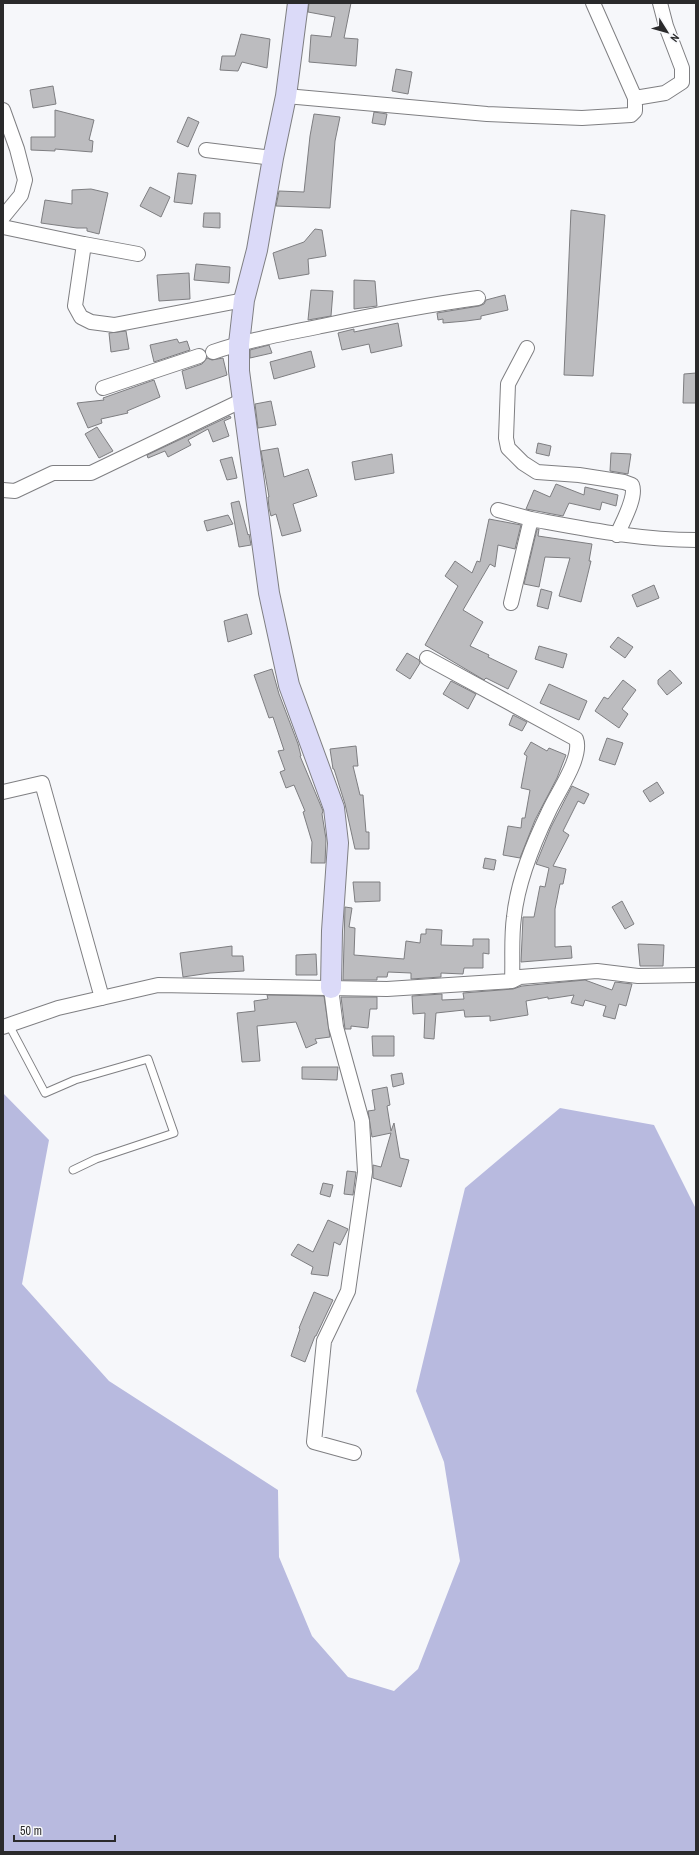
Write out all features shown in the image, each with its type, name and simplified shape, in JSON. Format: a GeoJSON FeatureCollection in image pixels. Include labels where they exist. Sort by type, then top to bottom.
{"type":"FeatureCollection","features":[{"type":"Feature","properties":{"kind":"street"},"geometry":{"type":"LineString","coordinates":[[298,3],[286,96],[273,158],[258,250],[244,300],[239,344],[239,371],[269,593],[289,685],[334,808],[338,843],[332,931],[331,988],[336,1027],[362,1121],[365,1172],[348,1291],[324,1341],[314,1442],[354,1453]]}},
{"type":"Feature","properties":{"kind":"street"},"geometry":{"type":"LineString","coordinates":[[286,96],[488,114],[582,118],[631,116],[635,111],[635,98],[593,3]]}},
{"type":"Feature","properties":{"kind":"street"},"geometry":{"type":"LineString","coordinates":[[635,98],[666,93],[682,82],[682,68],[666,26],[660,3]]}},
{"type":"Feature","properties":{"kind":"street"},"geometry":{"type":"LineString","coordinates":[[3,110],[17,149],[25,180],[21,195],[3,217]]}},
{"type":"Feature","properties":{"kind":"street"},"geometry":{"type":"LineString","coordinates":[[206,150],[273,158]]}},
{"type":"Feature","properties":{"kind":"street"},"geometry":{"type":"LineString","coordinates":[[3,227],[138,254]]}},
{"type":"Feature","properties":{"kind":"street"},"geometry":{"type":"LineString","coordinates":[[84,244],[75,306],[81,317],[91,322],[114,325],[244,300]]}},
{"type":"Feature","properties":{"kind":"street"},"geometry":{"type":"LineString","coordinates":[[213,352],[239,344],[411,308],[478,298]]}},
{"type":"Feature","properties":{"kind":"street"},"geometry":{"type":"LineString","coordinates":[[527,348],[508,384],[506,438],[508,448],[523,463],[537,472],[579,475],[624,482],[632,485],[634,490],[633,497],[617,535]]}},
{"type":"Feature","properties":{"kind":"street"},"geometry":{"type":"LineString","coordinates":[[103,388],[199,356]]}},
{"type":"Feature","properties":{"kind":"street"},"geometry":{"type":"LineString","coordinates":[[3,490],[15,491],[53,473],[91,473],[243,400]]}},
{"type":"Feature","properties":{"kind":"street"},"geometry":{"type":"LineString","coordinates":[[498,510],[530,519],[617,535],[666,540],[696,540]]}},
{"type":"Feature","properties":{"kind":"street"},"geometry":{"type":"LineString","coordinates":[[510,603],[530,519]]}},
{"type":"Feature","properties":{"kind":"street"},"geometry":{"type":"LineString","coordinates":[[427,658],[576,738],[579,745],[575,759],[549,811],[521,878],[514,918],[512,982]]}},
{"type":"Feature","properties":{"kind":"street"},"geometry":{"type":"LineString","coordinates":[[3,792],[42,783],[102,998]]}},
{"type":"Feature","properties":{"kind":"street"},"geometry":{"type":"LineString","coordinates":[[6,1026],[58,1008],[158,985],[387,989],[512,982],[520,977],[597,971],[638,976],[696,974]]}},
{"type":"Feature","properties":{"kind":"lane"},"geometry":{"type":"LineString","coordinates":[[6,1026],[45,1093],[75,1080],[148,1059],[174,1133],[96,1159],[73,1170]]}},
{"type":"Feature","properties":{"kind":"shaded area"},"geometry":{"type":"Polygon","coordinates":[[[3,1093],[49,1140],[22,1284],[109,1381],[278,1490],[279,1557],[312,1636],[348,1677],[394,1691],[418,1669],[460,1561],[444,1462],[416,1391],[465,1188],[560,1108],[654,1125],[696,1209],[696,1852],[3,1852],[3,1093]]]}},
{"type":"Feature","properties":{"kind":"building"},"geometry":{"type":"Polygon","coordinates":[[[309,3],[351,3],[344,38],[358,39],[356,66],[309,62],[311,35],[331,37],[335,17],[308,12],[309,3]]]}},
{"type":"Feature","properties":{"kind":"building"},"geometry":{"type":"Polygon","coordinates":[[[241,34],[270,39],[267,68],[242,62],[238,71],[220,70],[222,56],[235,56],[241,34]]]}},
{"type":"Feature","properties":{"kind":"building"},"geometry":{"type":"Polygon","coordinates":[[[396,69],[412,72],[408,94],[392,91],[396,69]]]}},
{"type":"Feature","properties":{"kind":"building"},"geometry":{"type":"Polygon","coordinates":[[[53,86],[56,104],[33,108],[30,90],[53,86]]]}},
{"type":"Feature","properties":{"kind":"building"},"geometry":{"type":"Polygon","coordinates":[[[55,110],[94,120],[89,140],[93,141],[92,152],[55,149],[55,151],[31,150],[31,137],[55,137],[55,110]]]}},
{"type":"Feature","properties":{"kind":"building"},"geometry":{"type":"Polygon","coordinates":[[[374,112],[387,114],[385,125],[372,123],[374,112]]]}},
{"type":"Feature","properties":{"kind":"building"},"geometry":{"type":"Polygon","coordinates":[[[314,114],[340,117],[335,141],[330,208],[276,206],[279,191],[304,192],[314,114]]]}},
{"type":"Feature","properties":{"kind":"building"},"geometry":{"type":"Polygon","coordinates":[[[188,117],[199,122],[188,147],[177,142],[188,117]]]}},
{"type":"Feature","properties":{"kind":"building"},"geometry":{"type":"Polygon","coordinates":[[[178,173],[196,175],[192,204],[174,202],[178,173]]]}},
{"type":"Feature","properties":{"kind":"building"},"geometry":{"type":"Polygon","coordinates":[[[150,187],[170,197],[161,217],[140,206],[150,187]]]}},
{"type":"Feature","properties":{"kind":"building"},"geometry":{"type":"Polygon","coordinates":[[[91,189],[108,193],[99,234],[87,231],[87,228],[41,223],[45,200],[72,204],[72,190],[91,189]]]}},
{"type":"Feature","properties":{"kind":"building"},"geometry":{"type":"Polygon","coordinates":[[[571,210],[605,215],[593,376],[564,375],[571,210]]]}},
{"type":"Feature","properties":{"kind":"building"},"geometry":{"type":"Polygon","coordinates":[[[204,213],[220,213],[220,228],[203,227],[204,213]]]}},
{"type":"Feature","properties":{"kind":"building"},"geometry":{"type":"Polygon","coordinates":[[[315,229],[322,230],[326,256],[308,259],[309,274],[279,279],[273,253],[304,242],[315,229]]]}},
{"type":"Feature","properties":{"kind":"building"},"geometry":{"type":"Polygon","coordinates":[[[196,264],[230,267],[229,283],[194,280],[196,264]]]}},
{"type":"Feature","properties":{"kind":"building"},"geometry":{"type":"Polygon","coordinates":[[[189,273],[190,299],[159,301],[157,275],[189,273]]]}},
{"type":"Feature","properties":{"kind":"building"},"geometry":{"type":"Polygon","coordinates":[[[354,280],[375,281],[377,306],[354,309],[354,280]]]}},
{"type":"Feature","properties":{"kind":"building"},"geometry":{"type":"Polygon","coordinates":[[[311,290],[333,291],[331,316],[308,320],[311,290]]]}},
{"type":"Feature","properties":{"kind":"building"},"geometry":{"type":"Polygon","coordinates":[[[505,295],[508,310],[481,316],[481,319],[443,323],[443,319],[438,320],[437,313],[479,306],[484,304],[486,300],[505,295]]]}},
{"type":"Feature","properties":{"kind":"building"},"geometry":{"type":"Polygon","coordinates":[[[398,323],[402,346],[371,353],[369,344],[342,350],[338,333],[354,329],[354,332],[398,323]]]}},
{"type":"Feature","properties":{"kind":"building"},"geometry":{"type":"Polygon","coordinates":[[[126,331],[129,349],[111,352],[109,333],[126,331]]]}},
{"type":"Feature","properties":{"kind":"building"},"geometry":{"type":"Polygon","coordinates":[[[177,339],[179,343],[187,341],[190,350],[154,362],[150,345],[177,339]]]}},
{"type":"Feature","properties":{"kind":"building"},"geometry":{"type":"Polygon","coordinates":[[[269,345],[272,353],[250,358],[250,350],[269,345]]]}},
{"type":"Feature","properties":{"kind":"building"},"geometry":{"type":"Polygon","coordinates":[[[311,351],[315,367],[274,379],[270,362],[311,351]]]}},
{"type":"Feature","properties":{"kind":"building"},"geometry":{"type":"Polygon","coordinates":[[[207,358],[212,360],[223,358],[227,375],[186,389],[182,371],[202,364],[207,358]]]}},
{"type":"Feature","properties":{"kind":"building"},"geometry":{"type":"Polygon","coordinates":[[[696,373],[696,403],[683,403],[684,374],[696,373]]]}},
{"type":"Feature","properties":{"kind":"building"},"geometry":{"type":"Polygon","coordinates":[[[154,380],[160,397],[127,411],[128,413],[101,419],[102,423],[88,428],[77,403],[104,400],[103,398],[154,380]]]}},
{"type":"Feature","properties":{"kind":"building"},"geometry":{"type":"Polygon","coordinates":[[[271,401],[276,425],[258,428],[255,404],[271,401]]]}},
{"type":"Feature","properties":{"kind":"building"},"geometry":{"type":"Polygon","coordinates":[[[230,416],[231,418],[224,421],[229,436],[213,442],[208,429],[188,440],[191,445],[168,457],[165,451],[148,458],[147,455],[230,416]]]}},
{"type":"Feature","properties":{"kind":"building"},"geometry":{"type":"Polygon","coordinates":[[[97,427],[113,451],[99,458],[85,434],[97,427]]]}},
{"type":"Feature","properties":{"kind":"building"},"geometry":{"type":"Polygon","coordinates":[[[538,443],[551,446],[549,456],[536,453],[538,443]]]}},
{"type":"Feature","properties":{"kind":"building"},"geometry":{"type":"Polygon","coordinates":[[[278,448],[284,477],[308,469],[317,496],[293,504],[301,531],[282,536],[276,514],[271,516],[269,508],[269,497],[261,451],[278,448]]]}},
{"type":"Feature","properties":{"kind":"building"},"geometry":{"type":"Polygon","coordinates":[[[611,453],[631,454],[628,474],[610,471],[611,453]]]}},
{"type":"Feature","properties":{"kind":"building"},"geometry":{"type":"Polygon","coordinates":[[[392,454],[394,473],[355,480],[352,462],[392,454]]]}},
{"type":"Feature","properties":{"kind":"building"},"geometry":{"type":"Polygon","coordinates":[[[232,457],[237,478],[227,480],[220,460],[232,457]]]}},
{"type":"Feature","properties":{"kind":"building"},"geometry":{"type":"Polygon","coordinates":[[[556,484],[584,495],[585,487],[618,495],[616,506],[602,502],[600,510],[569,503],[563,516],[526,509],[534,490],[550,497],[556,484]]]}},
{"type":"Feature","properties":{"kind":"building"},"geometry":{"type":"Polygon","coordinates":[[[239,501],[251,545],[239,547],[231,503],[239,501]]]}},
{"type":"Feature","properties":{"kind":"building"},"geometry":{"type":"Polygon","coordinates":[[[228,515],[233,524],[207,531],[204,521],[228,515]]]}},
{"type":"Feature","properties":{"kind":"building"},"geometry":{"type":"Polygon","coordinates":[[[489,519],[521,525],[515,549],[498,545],[495,567],[490,564],[463,610],[483,622],[470,646],[489,655],[488,657],[517,671],[508,689],[486,678],[484,680],[425,645],[458,586],[445,576],[455,561],[472,573],[477,561],[480,562],[489,519]]]}},
{"type":"Feature","properties":{"kind":"building"},"geometry":{"type":"Polygon","coordinates":[[[537,529],[539,529],[538,536],[592,544],[589,561],[591,561],[581,602],[559,596],[570,558],[545,557],[539,587],[524,584],[537,529]]]}},
{"type":"Feature","properties":{"kind":"building"},"geometry":{"type":"Polygon","coordinates":[[[654,585],[659,598],[637,607],[632,595],[654,585]]]}},
{"type":"Feature","properties":{"kind":"building"},"geometry":{"type":"Polygon","coordinates":[[[541,589],[552,592],[548,609],[537,606],[541,589]]]}},
{"type":"Feature","properties":{"kind":"building"},"geometry":{"type":"Polygon","coordinates":[[[247,614],[252,634],[228,642],[224,621],[247,614]]]}},
{"type":"Feature","properties":{"kind":"building"},"geometry":{"type":"Polygon","coordinates":[[[618,637],[633,647],[625,658],[610,647],[618,637]]]}},
{"type":"Feature","properties":{"kind":"building"},"geometry":{"type":"Polygon","coordinates":[[[539,646],[567,654],[563,668],[535,659],[539,646]]]}},
{"type":"Feature","properties":{"kind":"building"},"geometry":{"type":"Polygon","coordinates":[[[407,653],[419,660],[420,663],[410,679],[396,670],[407,653]]]}},
{"type":"Feature","properties":{"kind":"building"},"geometry":{"type":"Polygon","coordinates":[[[272,669],[279,694],[298,744],[300,756],[323,811],[322,814],[326,839],[325,863],[311,863],[312,842],[303,812],[305,811],[294,785],[286,788],[280,772],[285,770],[278,751],[284,750],[273,717],[269,718],[254,675],[272,669]]]}},
{"type":"Feature","properties":{"kind":"building"},"geometry":{"type":"Polygon","coordinates":[[[670,670],[682,683],[667,695],[658,684],[658,680],[670,670]]]}},
{"type":"Feature","properties":{"kind":"building"},"geometry":{"type":"Polygon","coordinates":[[[623,680],[636,690],[622,709],[628,714],[619,728],[595,711],[604,697],[608,699],[623,680]]]}},
{"type":"Feature","properties":{"kind":"building"},"geometry":{"type":"Polygon","coordinates":[[[451,681],[476,694],[468,709],[443,694],[451,681]]]}},
{"type":"Feature","properties":{"kind":"building"},"geometry":{"type":"Polygon","coordinates":[[[549,684],[587,701],[579,720],[540,703],[549,684]]]}},
{"type":"Feature","properties":{"kind":"building"},"geometry":{"type":"Polygon","coordinates":[[[513,715],[527,722],[522,731],[509,725],[513,715]]]}},
{"type":"Feature","properties":{"kind":"building"},"geometry":{"type":"Polygon","coordinates":[[[607,738],[623,743],[615,765],[599,760],[607,738]]]}},
{"type":"Feature","properties":{"kind":"building"},"geometry":{"type":"Polygon","coordinates":[[[531,742],[547,751],[549,748],[566,755],[557,778],[535,820],[520,858],[503,855],[508,826],[521,828],[522,818],[525,818],[530,790],[521,788],[527,756],[524,754],[531,742]]]}},
{"type":"Feature","properties":{"kind":"building"},"geometry":{"type":"Polygon","coordinates":[[[356,746],[358,766],[353,766],[360,795],[363,795],[366,832],[369,832],[369,849],[355,849],[345,804],[333,769],[330,749],[356,746]]]}},
{"type":"Feature","properties":{"kind":"building"},"geometry":{"type":"Polygon","coordinates":[[[657,782],[664,793],[650,802],[643,791],[657,782]]]}},
{"type":"Feature","properties":{"kind":"building"},"geometry":{"type":"Polygon","coordinates":[[[572,786],[589,794],[584,804],[578,801],[563,831],[569,835],[553,866],[566,869],[563,884],[560,884],[555,909],[555,947],[571,946],[572,958],[521,962],[523,917],[534,917],[540,886],[545,887],[549,868],[536,864],[551,827],[572,786]]]}},
{"type":"Feature","properties":{"kind":"building"},"geometry":{"type":"Polygon","coordinates":[[[485,858],[496,860],[494,870],[483,868],[485,858]]]}},
{"type":"Feature","properties":{"kind":"building"},"geometry":{"type":"Polygon","coordinates":[[[353,882],[380,882],[380,901],[355,902],[353,882]]]}},
{"type":"Feature","properties":{"kind":"building"},"geometry":{"type":"Polygon","coordinates":[[[622,901],[634,924],[625,929],[612,907],[622,901]]]}},
{"type":"Feature","properties":{"kind":"building"},"geometry":{"type":"Polygon","coordinates":[[[345,907],[352,908],[349,927],[355,928],[354,955],[404,959],[406,941],[420,943],[421,934],[426,934],[426,929],[442,930],[441,945],[473,946],[473,939],[489,939],[489,954],[483,953],[483,968],[464,968],[463,974],[441,973],[441,977],[411,979],[411,973],[388,972],[387,977],[377,977],[377,980],[343,980],[345,907]]]}},
{"type":"Feature","properties":{"kind":"building"},"geometry":{"type":"Polygon","coordinates":[[[638,944],[664,945],[663,966],[640,966],[638,944]]]}},
{"type":"Feature","properties":{"kind":"building"},"geometry":{"type":"Polygon","coordinates":[[[232,946],[232,956],[243,956],[244,971],[210,973],[183,977],[180,953],[232,946]]]}},
{"type":"Feature","properties":{"kind":"building"},"geometry":{"type":"Polygon","coordinates":[[[316,954],[317,975],[296,975],[296,955],[316,954]]]}},
{"type":"Feature","properties":{"kind":"building"},"geometry":{"type":"Polygon","coordinates":[[[585,980],[612,990],[615,982],[632,984],[626,1006],[619,1004],[615,1019],[603,1016],[606,1006],[585,1000],[583,1006],[571,1003],[574,995],[548,999],[548,997],[526,1001],[528,1015],[490,1021],[490,1016],[465,1017],[464,1010],[436,1013],[434,1039],[424,1038],[425,1013],[413,1014],[412,996],[442,994],[442,1000],[464,999],[463,993],[513,989],[522,986],[585,980]]]}},
{"type":"Feature","properties":{"kind":"building"},"geometry":{"type":"Polygon","coordinates":[[[267,995],[324,996],[330,1037],[315,1039],[317,1043],[306,1048],[296,1022],[257,1026],[260,1061],[242,1062],[237,1013],[255,1011],[254,1001],[268,999],[267,995]]]}},
{"type":"Feature","properties":{"kind":"building"},"geometry":{"type":"Polygon","coordinates":[[[341,997],[377,997],[377,1009],[370,1009],[368,1028],[351,1026],[351,1029],[345,1029],[341,997]]]}},
{"type":"Feature","properties":{"kind":"building"},"geometry":{"type":"Polygon","coordinates":[[[372,1036],[394,1036],[394,1056],[373,1056],[372,1036]]]}},
{"type":"Feature","properties":{"kind":"building"},"geometry":{"type":"Polygon","coordinates":[[[302,1067],[338,1067],[337,1080],[302,1079],[302,1067]]]}},
{"type":"Feature","properties":{"kind":"building"},"geometry":{"type":"Polygon","coordinates":[[[402,1073],[404,1084],[393,1087],[391,1075],[402,1073]]]}},
{"type":"Feature","properties":{"kind":"building"},"geometry":{"type":"Polygon","coordinates":[[[387,1087],[390,1105],[387,1106],[391,1131],[394,1123],[400,1158],[409,1160],[401,1187],[373,1178],[373,1165],[381,1167],[391,1133],[372,1137],[368,1111],[375,1110],[372,1090],[387,1087]]]}},
{"type":"Feature","properties":{"kind":"building"},"geometry":{"type":"Polygon","coordinates":[[[347,1171],[356,1172],[353,1195],[344,1194],[347,1171]]]}},
{"type":"Feature","properties":{"kind":"building"},"geometry":{"type":"Polygon","coordinates":[[[323,1183],[333,1185],[330,1197],[320,1194],[323,1183]]]}},
{"type":"Feature","properties":{"kind":"building"},"geometry":{"type":"Polygon","coordinates":[[[328,1220],[348,1229],[340,1245],[334,1242],[328,1276],[311,1274],[313,1267],[291,1255],[298,1244],[313,1252],[328,1220]]]}},
{"type":"Feature","properties":{"kind":"building"},"geometry":{"type":"Polygon","coordinates":[[[314,1292],[333,1300],[315,1336],[305,1362],[291,1356],[300,1329],[299,1328],[314,1292]]]}}]}
